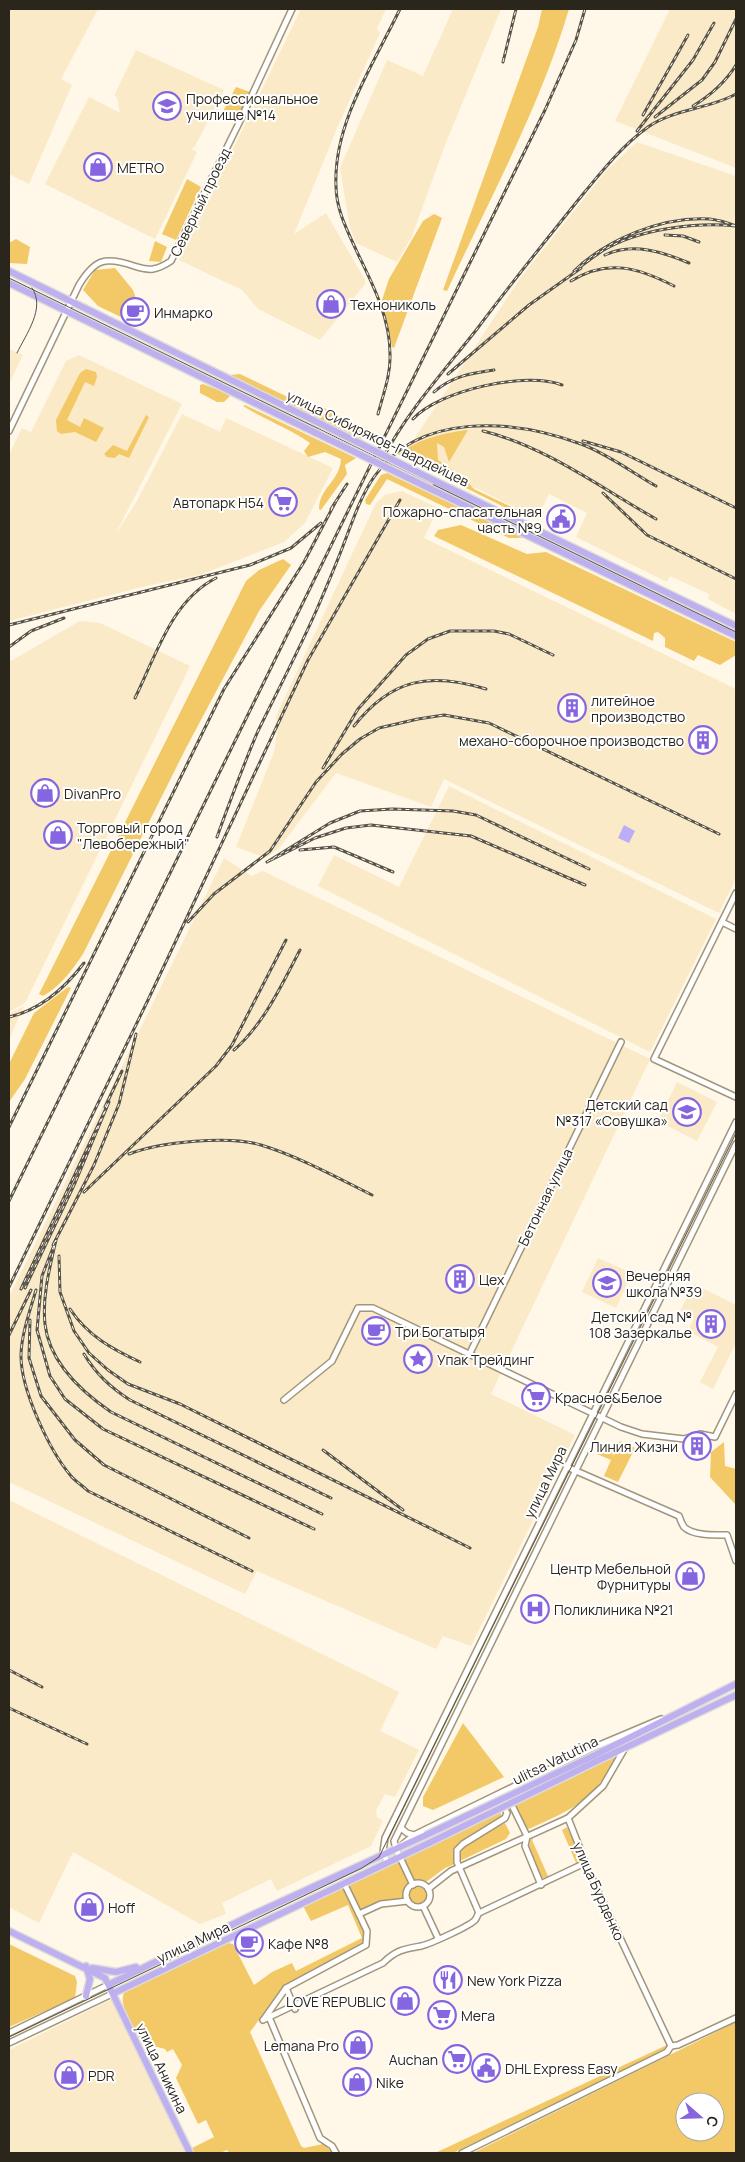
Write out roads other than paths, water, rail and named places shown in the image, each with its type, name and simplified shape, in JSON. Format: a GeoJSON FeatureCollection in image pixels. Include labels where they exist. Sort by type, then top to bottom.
{"type":"FeatureCollection","features":[{"type":"Feature","properties":{"kind":"main road","name":"улица Сибиряков-Гвардейцев"},"geometry":{"type":"LineString","coordinates":[[9,271],[435,481],[736,626]]}},
{"type":"Feature","properties":{"kind":"main road","name":"улица Сибиряков-Гвардейцев"},"geometry":{"type":"LineString","coordinates":[[9,283],[736,636]]}},
{"type":"Feature","properties":{"kind":"main road"},"geometry":{"type":"LineString","coordinates":[[718,627],[722,619]]}},
{"type":"Feature","properties":{"kind":"main road","name":"ulitsa Vatutina"},"geometry":{"type":"LineString","coordinates":[[401,1856],[428,1839],[594,1759],[671,1716],[736,1684]]}},
{"type":"Feature","properties":{"kind":"main road","name":"ulitsa Vatutina"},"geometry":{"type":"LineString","coordinates":[[594,1759],[625,1748],[736,1694]]}},
{"type":"Feature","properties":{"kind":"main road","name":"ulitsa Vatutina"},"geometry":{"type":"LineString","coordinates":[[383,1855],[397,1848],[428,1839]]}},
{"type":"Feature","properties":{"kind":"main road","name":"улица Мира"},"geometry":{"type":"LineString","coordinates":[[110,1984],[383,1855]]}},
{"type":"Feature","properties":{"kind":"main road","name":"улица Мира"},"geometry":{"type":"LineString","coordinates":[[114,1993],[401,1856]]}},
{"type":"Feature","properties":{"kind":"main road"},"geometry":{"type":"LineString","coordinates":[[9,1931],[86,1966],[106,1978],[110,1984]]}},
{"type":"Feature","properties":{"kind":"main road"},"geometry":{"type":"LineString","coordinates":[[86,1966],[116,1972],[153,1963]]}},
{"type":"Feature","properties":{"kind":"main road"},"geometry":{"type":"LineString","coordinates":[[86,1966],[90,1979],[86,1996]]}},
{"type":"Feature","properties":{"kind":"main road","name":"улица Аникина"},"geometry":{"type":"LineString","coordinates":[[110,1984],[190,2153]]}},
{"type":"Feature","properties":{"kind":"street","name":"Северный проезд"},"geometry":{"type":"LineString","coordinates":[[9,431],[89,269],[97,263],[106,260],[118,261],[152,270],[171,262],[292,9]]}},
{"type":"Feature","properties":{"kind":"street"},"geometry":{"type":"LineString","coordinates":[[736,893],[654,1058],[736,1097]]}},
{"type":"Feature","properties":{"kind":"street"},"geometry":{"type":"LineString","coordinates":[[722,922],[736,929]]}},
{"type":"Feature","properties":{"kind":"street","name":"Бетонная улица"},"geometry":{"type":"LineString","coordinates":[[470,1352],[620,1042]]}},
{"type":"Feature","properties":{"kind":"street","name":"улица Мира"},"geometry":{"type":"LineString","coordinates":[[383,1855],[385,1838],[736,1122]]}},
{"type":"Feature","properties":{"kind":"street","name":"улица Мира"},"geometry":{"type":"LineString","coordinates":[[397,1848],[394,1841],[400,1828],[736,1144]]}},
{"type":"Feature","properties":{"kind":"street"},"geometry":{"type":"LineString","coordinates":[[284,1400],[332,1361],[358,1308],[373,1308],[470,1352],[500,1370],[642,1434],[684,1439],[700,1434],[715,1437],[736,1394]]}},
{"type":"Feature","properties":{"kind":"street"},"geometry":{"type":"LineString","coordinates":[[567,1467],[679,1516],[684,1527],[693,1531],[715,1536],[727,1535],[736,1561]]}},
{"type":"Feature","properties":{"kind":"street"},"geometry":{"type":"LineString","coordinates":[[452,1700],[461,1704]]}},
{"type":"Feature","properties":{"kind":"street"},"geometry":{"type":"LineString","coordinates":[[413,1885],[397,1848],[414,1835],[623,1735],[671,1716]]}},
{"type":"Feature","properties":{"kind":"street"},"geometry":{"type":"LineString","coordinates":[[428,1888],[459,1867],[568,1818],[603,1786],[625,1748]]}},
{"type":"Feature","properties":{"kind":"street"},"geometry":{"type":"LineString","coordinates":[[505,1791],[527,1836],[525,1846],[541,1885]]}},
{"type":"Feature","properties":{"kind":"street"},"geometry":{"type":"LineString","coordinates":[[479,1913],[459,1867],[456,1858],[457,1850],[462,1844],[501,1823],[506,1818],[507,1814],[498,1794]]}},
{"type":"Feature","properties":{"kind":"street","name":"улица Бурденко"},"geometry":{"type":"LineString","coordinates":[[568,1818],[585,1863],[671,2046]]}},
{"type":"Feature","properties":{"kind":"street"},"geometry":{"type":"LineString","coordinates":[[400,1828],[407,1834],[414,1835]]}},
{"type":"Feature","properties":{"kind":"street"},"geometry":{"type":"LineString","coordinates":[[383,1855],[387,1862]]}},
{"type":"Feature","properties":{"kind":"street"},"geometry":{"type":"LineString","coordinates":[[344,1883],[367,1930],[366,1944],[286,1988],[263,2020],[295,2007],[383,1964],[389,1956],[411,1945],[422,1946],[474,1921],[479,1913],[585,1863]]}},
{"type":"Feature","properties":{"kind":"street"},"geometry":{"type":"LineString","coordinates":[[420,1884],[428,1888],[430,1899],[423,1906],[412,1906],[408,1901],[407,1893],[413,1885],[420,1884]]}},
{"type":"Feature","properties":{"kind":"street"},"geometry":{"type":"LineString","coordinates":[[359,1914],[381,1904],[408,1901]]}},
{"type":"Feature","properties":{"kind":"street"},"geometry":{"type":"LineString","coordinates":[[423,1906],[438,1938]]}},
{"type":"Feature","properties":{"kind":"street","name":"улица Мира"},"geometry":{"type":"LineString","coordinates":[[9,2033],[110,1984]]}},
{"type":"Feature","properties":{"kind":"street"},"geometry":{"type":"LineString","coordinates":[[286,1988],[295,2007]]}},
{"type":"Feature","properties":{"kind":"street","name":"улица Мира"},"geometry":{"type":"LineString","coordinates":[[9,2043],[114,1993]]}},
{"type":"Feature","properties":{"kind":"street"},"geometry":{"type":"LineString","coordinates":[[269,2018],[320,2138],[332,2146],[336,2153]]}},
{"type":"Feature","properties":{"kind":"street"},"geometry":{"type":"LineString","coordinates":[[462,2153],[667,2052],[671,2046],[736,2018]]}},
{"type":"Feature","properties":{"kind":"tram line"},"geometry":{"type":"LineString","coordinates":[[9,278],[736,632]]}},
{"type":"Feature","properties":{"kind":"tram line"},"geometry":{"type":"LineString","coordinates":[[17,353],[36,312],[36,296],[32,288]]}},
{"type":"Feature","properties":{"kind":"tram line"},"geometry":{"type":"LineString","coordinates":[[9,2037],[362,1868],[379,1857],[736,1133]]}},
{"type":"Feature","properties":{"kind":"railway"},"geometry":{"type":"LineString","coordinates":[[378,414],[389,369],[390,354],[387,328],[375,290],[340,212],[336,186],[337,163],[348,117],[368,72],[400,9]]}},
{"type":"Feature","properties":{"kind":"railway"},"geometry":{"type":"LineString","coordinates":[[503,62],[516,9]]}},
{"type":"Feature","properties":{"kind":"railway"},"geometry":{"type":"LineString","coordinates":[[9,1201],[545,110],[576,40],[585,9]]}},
{"type":"Feature","properties":{"kind":"railway"},"geometry":{"type":"LineString","coordinates":[[655,117],[702,80],[715,62],[736,19]]}},
{"type":"Feature","properties":{"kind":"railway"},"geometry":{"type":"LineString","coordinates":[[637,131],[693,60],[714,23]]}},
{"type":"Feature","properties":{"kind":"railway"},"geometry":{"type":"LineString","coordinates":[[643,115],[688,35]]}},
{"type":"Feature","properties":{"kind":"railway"},"geometry":{"type":"LineString","coordinates":[[693,106],[717,88],[736,65]]}},
{"type":"Feature","properties":{"kind":"railway"},"geometry":{"type":"LineString","coordinates":[[382,460],[402,426],[426,393],[513,281],[618,153],[637,135],[658,121],[715,103],[736,94]]}},
{"type":"Feature","properties":{"kind":"railway"},"geometry":{"type":"LineString","coordinates":[[710,219],[736,226],[685,226],[649,232],[616,243],[574,271],[587,259],[619,240],[655,226],[674,221],[710,219]]}},
{"type":"Feature","properties":{"kind":"railway"},"geometry":{"type":"LineString","coordinates":[[665,235],[683,236],[699,242]]}},
{"type":"Feature","properties":{"kind":"railway"},"geometry":{"type":"LineString","coordinates":[[605,255],[626,249],[648,250],[669,255],[689,263]]}},
{"type":"Feature","properties":{"kind":"railway"},"geometry":{"type":"LineString","coordinates":[[448,374],[529,305],[581,268]]}},
{"type":"Feature","properties":{"kind":"railway"},"geometry":{"type":"LineString","coordinates":[[571,281],[598,270],[623,268],[648,274],[674,286]]}},
{"type":"Feature","properties":{"kind":"railway"},"geometry":{"type":"LineString","coordinates":[[434,392],[455,379],[494,370]]}},
{"type":"Feature","properties":{"kind":"railway"},"geometry":{"type":"LineString","coordinates":[[413,419],[443,399],[484,386],[527,380],[546,381],[562,385]]}},
{"type":"Feature","properties":{"kind":"railway"},"geometry":{"type":"LineString","coordinates":[[217,837],[258,731],[317,609],[360,502],[374,477],[393,456],[416,440],[442,431],[469,426],[527,429],[581,444],[610,458],[656,486]]}},
{"type":"Feature","properties":{"kind":"railway"},"geometry":{"type":"LineString","coordinates":[[483,431],[506,438],[550,457],[656,519]]}},
{"type":"Feature","properties":{"kind":"railway"},"geometry":{"type":"LineString","coordinates":[[583,441],[621,452],[736,508]]}},
{"type":"Feature","properties":{"kind":"railway"},"geometry":{"type":"LineString","coordinates":[[331,509],[347,484]]}},
{"type":"Feature","properties":{"kind":"railway"},"geometry":{"type":"LineString","coordinates":[[603,493],[647,535],[736,579]]}},
{"type":"Feature","properties":{"kind":"railway"},"geometry":{"type":"LineString","coordinates":[[9,1287],[148,1000],[308,660],[400,500]]}},
{"type":"Feature","properties":{"kind":"railway"},"geometry":{"type":"LineString","coordinates":[[9,1127],[224,689],[304,562],[335,503]]}},
{"type":"Feature","properties":{"kind":"railway"},"geometry":{"type":"LineString","coordinates":[[9,625],[250,565],[291,548],[321,523]]}},
{"type":"Feature","properties":{"kind":"railway"},"geometry":{"type":"LineString","coordinates":[[135,698],[166,631],[176,615],[200,588],[216,578]]}},
{"type":"Feature","properties":{"kind":"railway"},"geometry":{"type":"LineString","coordinates":[[9,647],[31,631],[64,618]]}},
{"type":"Feature","properties":{"kind":"railway"},"geometry":{"type":"LineString","coordinates":[[323,768],[358,709],[406,655],[428,639],[450,631],[494,631],[509,634],[553,655]]}},
{"type":"Feature","properties":{"kind":"railway"},"geometry":{"type":"LineString","coordinates":[[354,726],[368,710],[383,698],[413,683],[447,681],[486,689]]}},
{"type":"Feature","properties":{"kind":"railway"},"geometry":{"type":"LineString","coordinates":[[188,922],[214,894],[270,851],[316,782],[342,754],[360,739],[379,728],[418,719],[444,715],[489,723],[719,834]]}},
{"type":"Feature","properties":{"kind":"railway"},"geometry":{"type":"LineString","coordinates":[[585,885],[471,836],[371,825],[346,828],[315,838],[267,862],[330,823],[360,811],[392,809],[453,811],[476,815],[589,869]]}},
{"type":"Feature","properties":{"kind":"railway"},"geometry":{"type":"LineString","coordinates":[[300,850],[334,847],[393,872]]}},
{"type":"Feature","properties":{"kind":"railway"},"geometry":{"type":"LineString","coordinates":[[84,1192],[216,1066],[232,1045],[286,940]]}},
{"type":"Feature","properties":{"kind":"railway"},"geometry":{"type":"LineString","coordinates":[[234,1050],[245,1040],[263,1016],[300,950]]}},
{"type":"Feature","properties":{"kind":"railway"},"geometry":{"type":"LineString","coordinates":[[9,1017],[31,1009],[51,997],[69,981],[84,963]]}},
{"type":"Feature","properties":{"kind":"railway"},"geometry":{"type":"LineString","coordinates":[[53,1245],[94,1165],[119,1104],[136,1034]]}},
{"type":"Feature","properties":{"kind":"railway"},"geometry":{"type":"LineString","coordinates":[[105,1107],[122,1071]]}},
{"type":"Feature","properties":{"kind":"railway"},"geometry":{"type":"LineString","coordinates":[[21,1289],[109,1102],[75,1183],[25,1288]]}},
{"type":"Feature","properties":{"kind":"railway"},"geometry":{"type":"LineString","coordinates":[[129,1154],[158,1146],[195,1141],[231,1140],[247,1142],[290,1155],[372,1195]]}},
{"type":"Feature","properties":{"kind":"railway"},"geometry":{"type":"LineString","coordinates":[[314,1529],[103,1429],[65,1399],[50,1376],[37,1330],[42,1276],[56,1240],[46,1292],[45,1324],[53,1351],[78,1385],[111,1412],[322,1514]]}},
{"type":"Feature","properties":{"kind":"railway"},"geometry":{"type":"LineString","coordinates":[[59,1256],[60,1292],[74,1331],[89,1353],[108,1370],[128,1384],[180,1404],[470,1548]]}},
{"type":"Feature","properties":{"kind":"railway"},"geometry":{"type":"LineString","coordinates":[[9,1335],[31,1290]]}},
{"type":"Feature","properties":{"kind":"railway"},"geometry":{"type":"LineString","coordinates":[[36,1290],[23,1338],[22,1368],[25,1384],[37,1418],[62,1465],[88,1491],[252,1571]]}},
{"type":"Feature","properties":{"kind":"railway"},"geometry":{"type":"LineString","coordinates":[[70,1309],[85,1327],[101,1341],[140,1362]]}},
{"type":"Feature","properties":{"kind":"railway"},"geometry":{"type":"LineString","coordinates":[[30,1320],[29,1358],[41,1396],[75,1440],[104,1465],[249,1538]]}},
{"type":"Feature","properties":{"kind":"railway"},"geometry":{"type":"LineString","coordinates":[[84,1354],[104,1380],[130,1400],[331,1498]]}},
{"type":"Feature","properties":{"kind":"railway"},"geometry":{"type":"LineString","coordinates":[[323,1450],[403,1510]]}},
{"type":"Feature","properties":{"kind":"railway"},"geometry":{"type":"LineString","coordinates":[[9,1670],[42,1687]]}},
{"type":"Feature","properties":{"kind":"railway"},"geometry":{"type":"LineString","coordinates":[[9,1708],[87,1744]]}},
{"type":"Feature","properties":{"kind":"place","name":"Профессиональное училище №14"},"geometry":{"type":"Point","coordinates":[167,106]}},
{"type":"Feature","properties":{"kind":"place","name":"METRO"},"geometry":{"type":"Point","coordinates":[98,167]}},
{"type":"Feature","properties":{"kind":"place","name":"Технониколь"},"geometry":{"type":"Point","coordinates":[331,304]}},
{"type":"Feature","properties":{"kind":"place","name":"Инмарко"},"geometry":{"type":"Point","coordinates":[135,312]}},
{"type":"Feature","properties":{"kind":"place","name":"Автопарк Н54"},"geometry":{"type":"Point","coordinates":[283,502]}},
{"type":"Feature","properties":{"kind":"place","name":"Пожарно-спасательная часть №9"},"geometry":{"type":"Point","coordinates":[561,519]}},
{"type":"Feature","properties":{"kind":"place","name":"литейное производство"},"geometry":{"type":"Point","coordinates":[572,708]}},
{"type":"Feature","properties":{"kind":"place","name":"механо-сборочное производство"},"geometry":{"type":"Point","coordinates":[703,740]}},
{"type":"Feature","properties":{"kind":"place","name":"DivanPro"},"geometry":{"type":"Point","coordinates":[45,793]}},
{"type":"Feature","properties":{"kind":"place","name":"Торговый город \"Левобережный\""},"geometry":{"type":"Point","coordinates":[58,835]}},
{"type":"Feature","properties":{"kind":"place","name":"Детский сад №317 «Совушка»"},"geometry":{"type":"Point","coordinates":[687,1112]}},
{"type":"Feature","properties":{"kind":"place","name":"Цех"},"geometry":{"type":"Point","coordinates":[460,1279]}},
{"type":"Feature","properties":{"kind":"place","name":"Вечерняя школа №39"},"geometry":{"type":"Point","coordinates":[607,1283]}},
{"type":"Feature","properties":{"kind":"place","name":"Детский сад № 108 Зазеркалье"},"geometry":{"type":"Point","coordinates":[711,1324]}},
{"type":"Feature","properties":{"kind":"place","name":"Три Богатыря"},"geometry":{"type":"Point","coordinates":[376,1331]}},
{"type":"Feature","properties":{"kind":"place","name":"Упак Трейдинг"},"geometry":{"type":"Point","coordinates":[418,1359]}},
{"type":"Feature","properties":{"kind":"place","name":"Красное&Белое"},"geometry":{"type":"Point","coordinates":[536,1397]}},
{"type":"Feature","properties":{"kind":"place","name":"Линия Жизни"},"geometry":{"type":"Point","coordinates":[697,1446]}},
{"type":"Feature","properties":{"kind":"place","name":"Центр Мебельной Фурнитуры"},"geometry":{"type":"Point","coordinates":[690,1576]}},
{"type":"Feature","properties":{"kind":"place","name":"Поликлиника №21"},"geometry":{"type":"Point","coordinates":[535,1609]}},
{"type":"Feature","properties":{"kind":"place","name":"Hoff"},"geometry":{"type":"Point","coordinates":[89,1907]}},
{"type":"Feature","properties":{"kind":"place","name":"Кафе №8"},"geometry":{"type":"Point","coordinates":[249,1943]}},
{"type":"Feature","properties":{"kind":"place","name":"New York Pizza"},"geometry":{"type":"Point","coordinates":[448,1980]}},
{"type":"Feature","properties":{"kind":"place","name":"LOVE REPUBLIC"},"geometry":{"type":"Point","coordinates":[405,2001]}},
{"type":"Feature","properties":{"kind":"place","name":"Мега"},"geometry":{"type":"Point","coordinates":[442,2015]}},
{"type":"Feature","properties":{"kind":"place","name":"Lemana Pro"},"geometry":{"type":"Point","coordinates":[358,2045]}},
{"type":"Feature","properties":{"kind":"place","name":"Auchan"},"geometry":{"type":"Point","coordinates":[457,2059]}},
{"type":"Feature","properties":{"kind":"place","name":"DHL Express Easy"},"geometry":{"type":"Point","coordinates":[486,2068]}},
{"type":"Feature","properties":{"kind":"place","name":"PDR"},"geometry":{"type":"Point","coordinates":[69,2075]}},
{"type":"Feature","properties":{"kind":"place","name":"Nike"},"geometry":{"type":"Point","coordinates":[357,2082]}}]}
